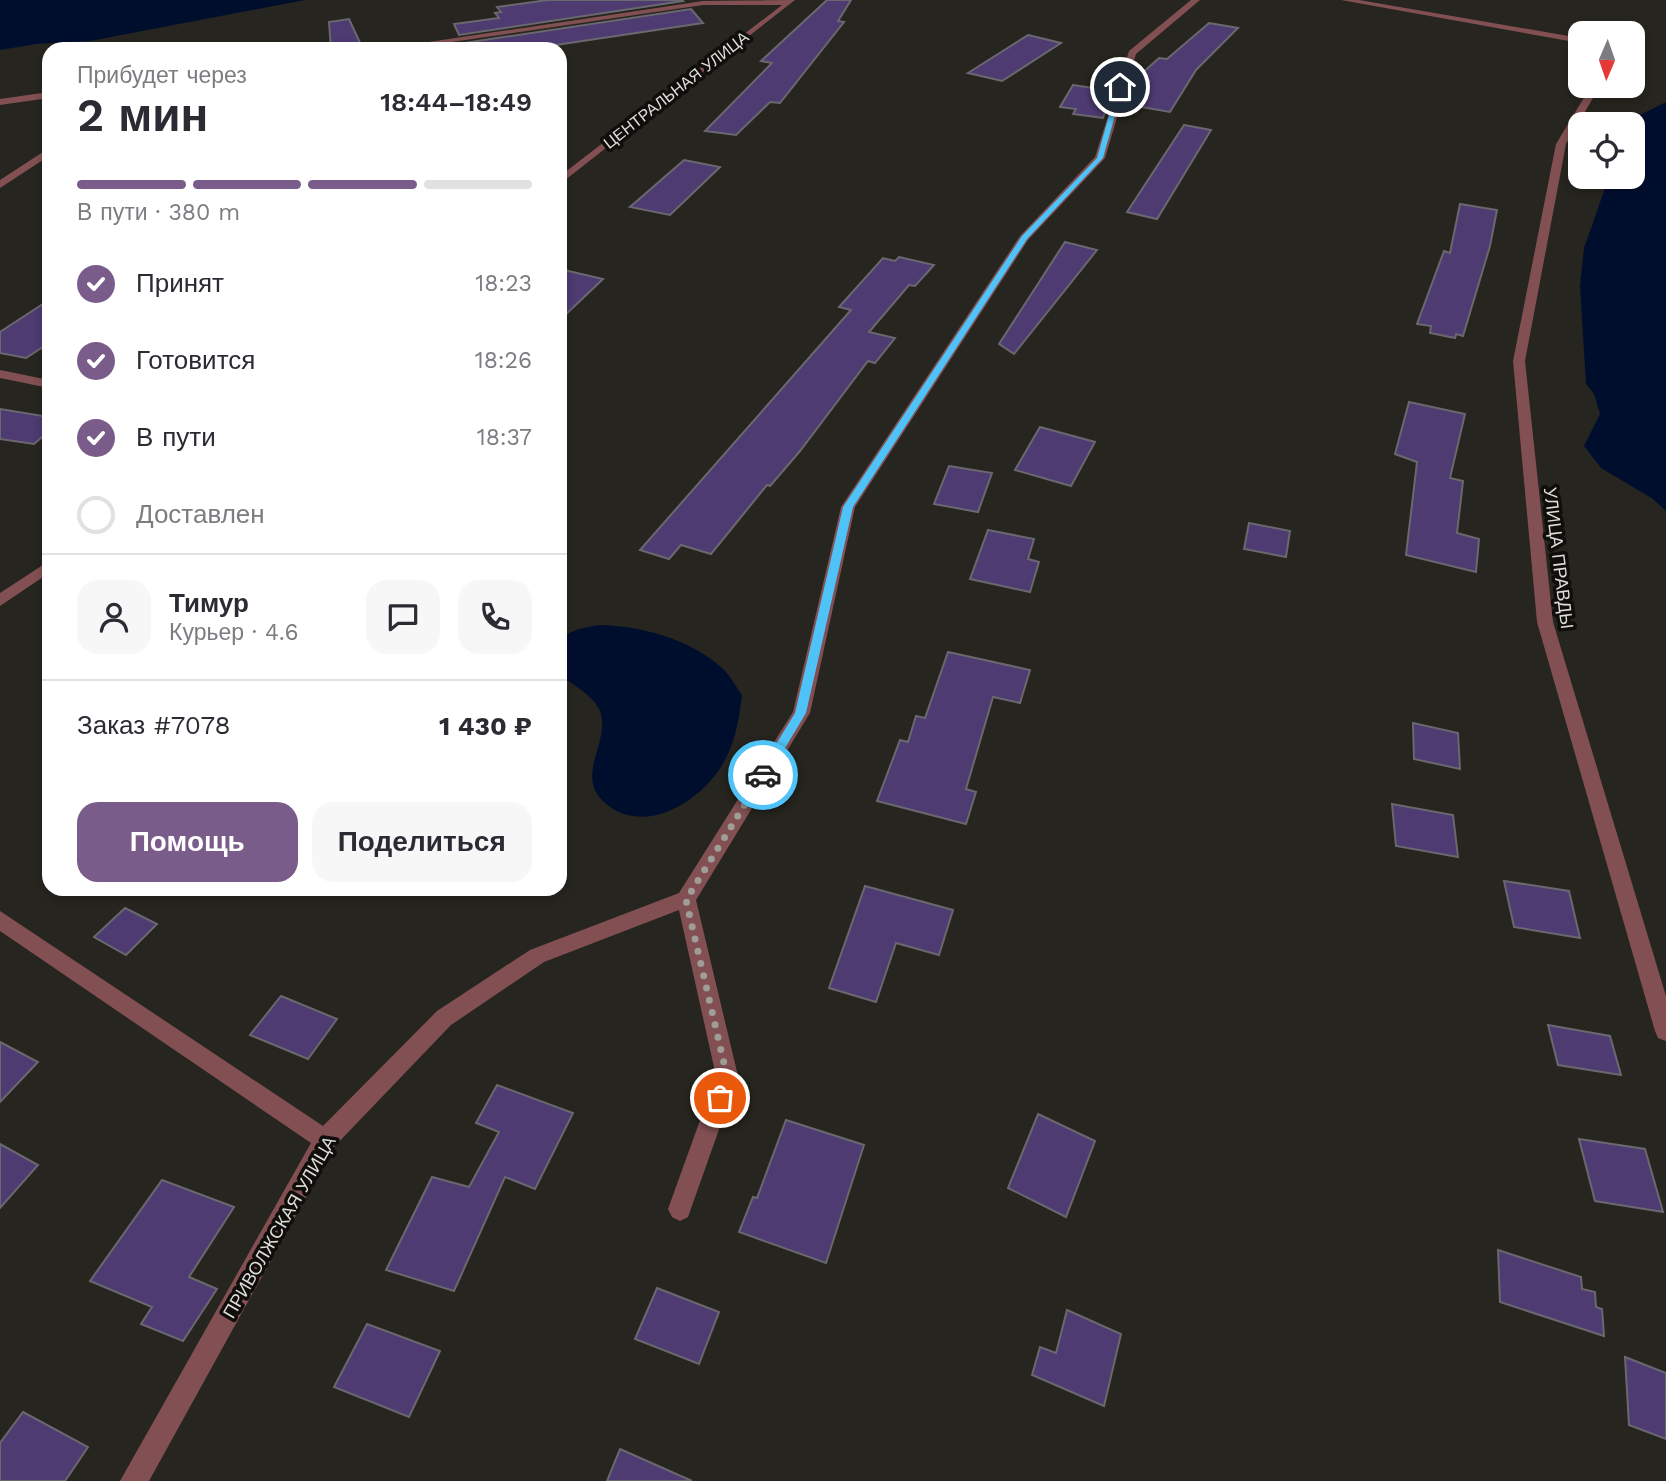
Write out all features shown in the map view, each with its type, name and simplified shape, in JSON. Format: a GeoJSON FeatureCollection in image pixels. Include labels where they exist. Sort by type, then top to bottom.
{"type":"FeatureCollection","features":[{"type":"Feature","properties":{"kind":"street"},"geometry":{"type":"LineString","coordinates":[[680,1209],[727,1076],[686,900],[801,713],[848,507],[1024,237],[1100,158],[1132,53],[1196,0]]}},
{"type":"Feature","properties":{"kind":"street"},"geometry":{"type":"LineString","coordinates":[[1345,0],[1568,39]]}},
{"type":"Feature","properties":{"kind":"street"},"geometry":{"type":"LineString","coordinates":[[434,42],[703,3],[793,1]]}},
{"type":"Feature","properties":{"kind":"street","name":"ЦЕНТРАЛЬНАЯ УЛИЦА"},"geometry":{"type":"LineString","coordinates":[[567,176],[793,1]]}},
{"type":"Feature","properties":{"kind":"street"},"geometry":{"type":"LineString","coordinates":[[0,102],[42,96]]}},
{"type":"Feature","properties":{"kind":"street","name":"УЛИЦА ПРАВДЫ"},"geometry":{"type":"LineString","coordinates":[[1588,98],[1561,145],[1519,360],[1545,622],[1666,1031]]}},
{"type":"Feature","properties":{"kind":"street"},"geometry":{"type":"LineString","coordinates":[[0,185],[42,156]]}},
{"type":"Feature","properties":{"kind":"street"},"geometry":{"type":"LineString","coordinates":[[0,373],[42,382]]}},
{"type":"Feature","properties":{"kind":"street"},"geometry":{"type":"LineString","coordinates":[[0,601],[42,571]]}},
{"type":"Feature","properties":{"kind":"street","name":"ПРИВОЛЖСКАЯ УЛИЦА"},"geometry":{"type":"LineString","coordinates":[[134,1481],[325,1140],[444,1018],[454,1011],[537,956],[686,900]]}},
{"type":"Feature","properties":{"kind":"street"},"geometry":{"type":"LineString","coordinates":[[0,920],[325,1140]]}},
{"type":"Feature","properties":{"kind":"water"},"geometry":{"type":"Polygon","coordinates":[[[0,0],[305,0],[90,41],[42,42],[0,50],[0,0]]]}},
{"type":"Feature","properties":{"kind":"water"},"geometry":{"type":"Polygon","coordinates":[[[1666,102],[1666,511],[1653,499],[1601,468],[1584,446],[1600,414],[1594,394],[1586,384],[1580,286],[1584,248],[1605,189],[1645,189],[1645,112],[1666,102]]]}},
{"type":"Feature","properties":{"kind":"water"},"geometry":{"type":"Polygon","coordinates":[[[599,625],[632,628],[680,642],[709,658],[725,671],[742,695],[734,737],[724,762],[701,791],[685,803],[651,816],[633,816],[617,811],[601,799],[592,778],[601,733],[600,711],[588,695],[567,680],[567,634],[599,625]]]}},
{"type":"Feature","properties":{"kind":"building"},"geometry":{"type":"Polygon","coordinates":[[[548,0],[683,1],[459,35],[454,24],[499,18],[495,13],[501,12],[497,7],[548,0]]]}},
{"type":"Feature","properties":{"kind":"building"},"geometry":{"type":"Polygon","coordinates":[[[827,0],[851,0],[838,21],[844,22],[780,103],[770,102],[736,135],[705,131],[772,63],[761,61],[827,0]]]}},
{"type":"Feature","properties":{"kind":"building"},"geometry":{"type":"Polygon","coordinates":[[[691,9],[703,23],[567,43],[471,42],[691,9]]]}},
{"type":"Feature","properties":{"kind":"building"},"geometry":{"type":"Polygon","coordinates":[[[349,19],[360,42],[330,42],[329,22],[349,19]]]}},
{"type":"Feature","properties":{"kind":"building"},"geometry":{"type":"Polygon","coordinates":[[[1209,23],[1238,28],[1196,70],[1170,112],[1124,104],[1129,85],[1159,58],[1167,59],[1209,23]]]}},
{"type":"Feature","properties":{"kind":"building"},"geometry":{"type":"Polygon","coordinates":[[[1028,35],[1061,43],[1002,81],[968,73],[1028,35]]]}},
{"type":"Feature","properties":{"kind":"building"},"geometry":{"type":"Polygon","coordinates":[[[1073,85],[1113,91],[1103,118],[1073,114],[1076,109],[1060,107],[1073,85]]]}},
{"type":"Feature","properties":{"kind":"building"},"geometry":{"type":"Polygon","coordinates":[[[1184,125],[1211,130],[1157,219],[1127,212],[1184,125]]]}},
{"type":"Feature","properties":{"kind":"building"},"geometry":{"type":"Polygon","coordinates":[[[684,160],[720,167],[670,215],[630,207],[684,160]]]}},
{"type":"Feature","properties":{"kind":"building"},"geometry":{"type":"Polygon","coordinates":[[[1460,204],[1497,210],[1490,246],[1463,336],[1456,334],[1455,338],[1430,333],[1431,326],[1417,324],[1444,251],[1450,253],[1460,204]]]}},
{"type":"Feature","properties":{"kind":"building"},"geometry":{"type":"Polygon","coordinates":[[[1065,242],[1097,250],[1014,354],[999,344],[1065,242]]]}},
{"type":"Feature","properties":{"kind":"building"},"geometry":{"type":"Polygon","coordinates":[[[899,257],[934,265],[915,286],[909,285],[869,332],[895,338],[875,363],[868,361],[800,451],[770,486],[767,485],[711,554],[681,545],[669,559],[640,550],[851,310],[839,307],[883,258],[895,261],[899,257]]]}},
{"type":"Feature","properties":{"kind":"building"},"geometry":{"type":"Polygon","coordinates":[[[567,271],[603,279],[567,313],[567,271]]]}},
{"type":"Feature","properties":{"kind":"building"},"geometry":{"type":"Polygon","coordinates":[[[42,305],[42,348],[26,358],[0,353],[0,332],[42,305]]]}},
{"type":"Feature","properties":{"kind":"building"},"geometry":{"type":"Polygon","coordinates":[[[1409,402],[1465,414],[1450,478],[1463,481],[1457,533],[1479,539],[1476,572],[1406,555],[1417,462],[1395,454],[1409,402]]]}},
{"type":"Feature","properties":{"kind":"building"},"geometry":{"type":"Polygon","coordinates":[[[0,409],[42,416],[42,437],[34,444],[0,439],[0,409]]]}},
{"type":"Feature","properties":{"kind":"building"},"geometry":{"type":"Polygon","coordinates":[[[1040,427],[1095,442],[1071,486],[1015,470],[1040,427]]]}},
{"type":"Feature","properties":{"kind":"building"},"geometry":{"type":"Polygon","coordinates":[[[949,466],[992,473],[978,512],[934,504],[949,466]]]}},
{"type":"Feature","properties":{"kind":"building"},"geometry":{"type":"Polygon","coordinates":[[[1249,523],[1290,531],[1286,557],[1244,549],[1249,523]]]}},
{"type":"Feature","properties":{"kind":"building"},"geometry":{"type":"Polygon","coordinates":[[[988,530],[1034,539],[1028,559],[1039,562],[1030,592],[970,579],[988,530]]]}},
{"type":"Feature","properties":{"kind":"building"},"geometry":{"type":"Polygon","coordinates":[[[948,652],[1030,670],[1020,703],[993,697],[966,789],[976,792],[966,824],[877,801],[900,740],[908,742],[916,716],[925,718],[948,652]]]}},
{"type":"Feature","properties":{"kind":"building"},"geometry":{"type":"Polygon","coordinates":[[[1413,723],[1458,733],[1460,769],[1414,759],[1413,723]]]}},
{"type":"Feature","properties":{"kind":"building"},"geometry":{"type":"Polygon","coordinates":[[[1392,804],[1453,815],[1458,857],[1396,846],[1392,804]]]}},
{"type":"Feature","properties":{"kind":"building"},"geometry":{"type":"Polygon","coordinates":[[[1504,881],[1569,891],[1580,938],[1514,927],[1504,881]]]}},
{"type":"Feature","properties":{"kind":"building"},"geometry":{"type":"Polygon","coordinates":[[[865,886],[953,910],[939,955],[896,943],[876,1002],[829,988],[865,886]]]}},
{"type":"Feature","properties":{"kind":"building"},"geometry":{"type":"Polygon","coordinates":[[[125,908],[157,924],[126,955],[94,937],[125,908]]]}},
{"type":"Feature","properties":{"kind":"building"},"geometry":{"type":"Polygon","coordinates":[[[281,996],[337,1019],[308,1059],[250,1035],[281,996]]]}},
{"type":"Feature","properties":{"kind":"building"},"geometry":{"type":"Polygon","coordinates":[[[1548,1025],[1610,1036],[1621,1075],[1558,1065],[1548,1025]]]}},
{"type":"Feature","properties":{"kind":"building"},"geometry":{"type":"Polygon","coordinates":[[[0,1042],[38,1062],[0,1102],[0,1042]]]}},
{"type":"Feature","properties":{"kind":"building"},"geometry":{"type":"Polygon","coordinates":[[[497,1085],[573,1113],[535,1189],[505,1177],[454,1291],[386,1270],[432,1177],[469,1187],[499,1132],[476,1123],[497,1085]]]}},
{"type":"Feature","properties":{"kind":"building"},"geometry":{"type":"Polygon","coordinates":[[[1038,1114],[1095,1141],[1066,1217],[1008,1188],[1038,1114]]]}},
{"type":"Feature","properties":{"kind":"building"},"geometry":{"type":"Polygon","coordinates":[[[786,1120],[864,1145],[826,1263],[739,1232],[753,1197],[757,1198],[786,1120]]]}},
{"type":"Feature","properties":{"kind":"building"},"geometry":{"type":"Polygon","coordinates":[[[1579,1139],[1645,1149],[1663,1212],[1595,1201],[1579,1139]]]}},
{"type":"Feature","properties":{"kind":"building"},"geometry":{"type":"Polygon","coordinates":[[[0,1144],[38,1165],[0,1208],[0,1144]]]}},
{"type":"Feature","properties":{"kind":"building"},"geometry":{"type":"Polygon","coordinates":[[[162,1180],[234,1207],[189,1277],[217,1289],[183,1341],[141,1324],[152,1307],[90,1281],[162,1180]]]}},
{"type":"Feature","properties":{"kind":"building"},"geometry":{"type":"Polygon","coordinates":[[[1498,1250],[1581,1277],[1582,1289],[1595,1292],[1596,1307],[1602,1309],[1604,1336],[1500,1302],[1498,1250]]]}},
{"type":"Feature","properties":{"kind":"building"},"geometry":{"type":"Polygon","coordinates":[[[657,1288],[719,1312],[699,1364],[635,1339],[657,1288]]]}},
{"type":"Feature","properties":{"kind":"building"},"geometry":{"type":"Polygon","coordinates":[[[1067,1310],[1121,1334],[1104,1406],[1032,1375],[1040,1347],[1056,1353],[1067,1310]]]}},
{"type":"Feature","properties":{"kind":"building"},"geometry":{"type":"Polygon","coordinates":[[[367,1324],[440,1351],[409,1417],[334,1387],[367,1324]]]}},
{"type":"Feature","properties":{"kind":"building"},"geometry":{"type":"Polygon","coordinates":[[[1625,1357],[1666,1373],[1666,1439],[1629,1425],[1625,1357]]]}},
{"type":"Feature","properties":{"kind":"building"},"geometry":{"type":"Polygon","coordinates":[[[23,1412],[88,1447],[65,1481],[0,1481],[0,1443],[23,1412]]]}},
{"type":"Feature","properties":{"kind":"building"},"geometry":{"type":"Polygon","coordinates":[[[620,1449],[692,1481],[607,1481],[620,1449]]]}},
{"type":"Feature","properties":{"kind":"way so far"},"geometry":{"type":"LineString","coordinates":[[720,1098],[727,1076],[686,900],[763,775]]}},
{"type":"Feature","properties":{"kind":"route"},"geometry":{"type":"LineString","coordinates":[[763,775],[801,713],[848,507],[1024,237],[1100,158],[1120,87]]}}]}
